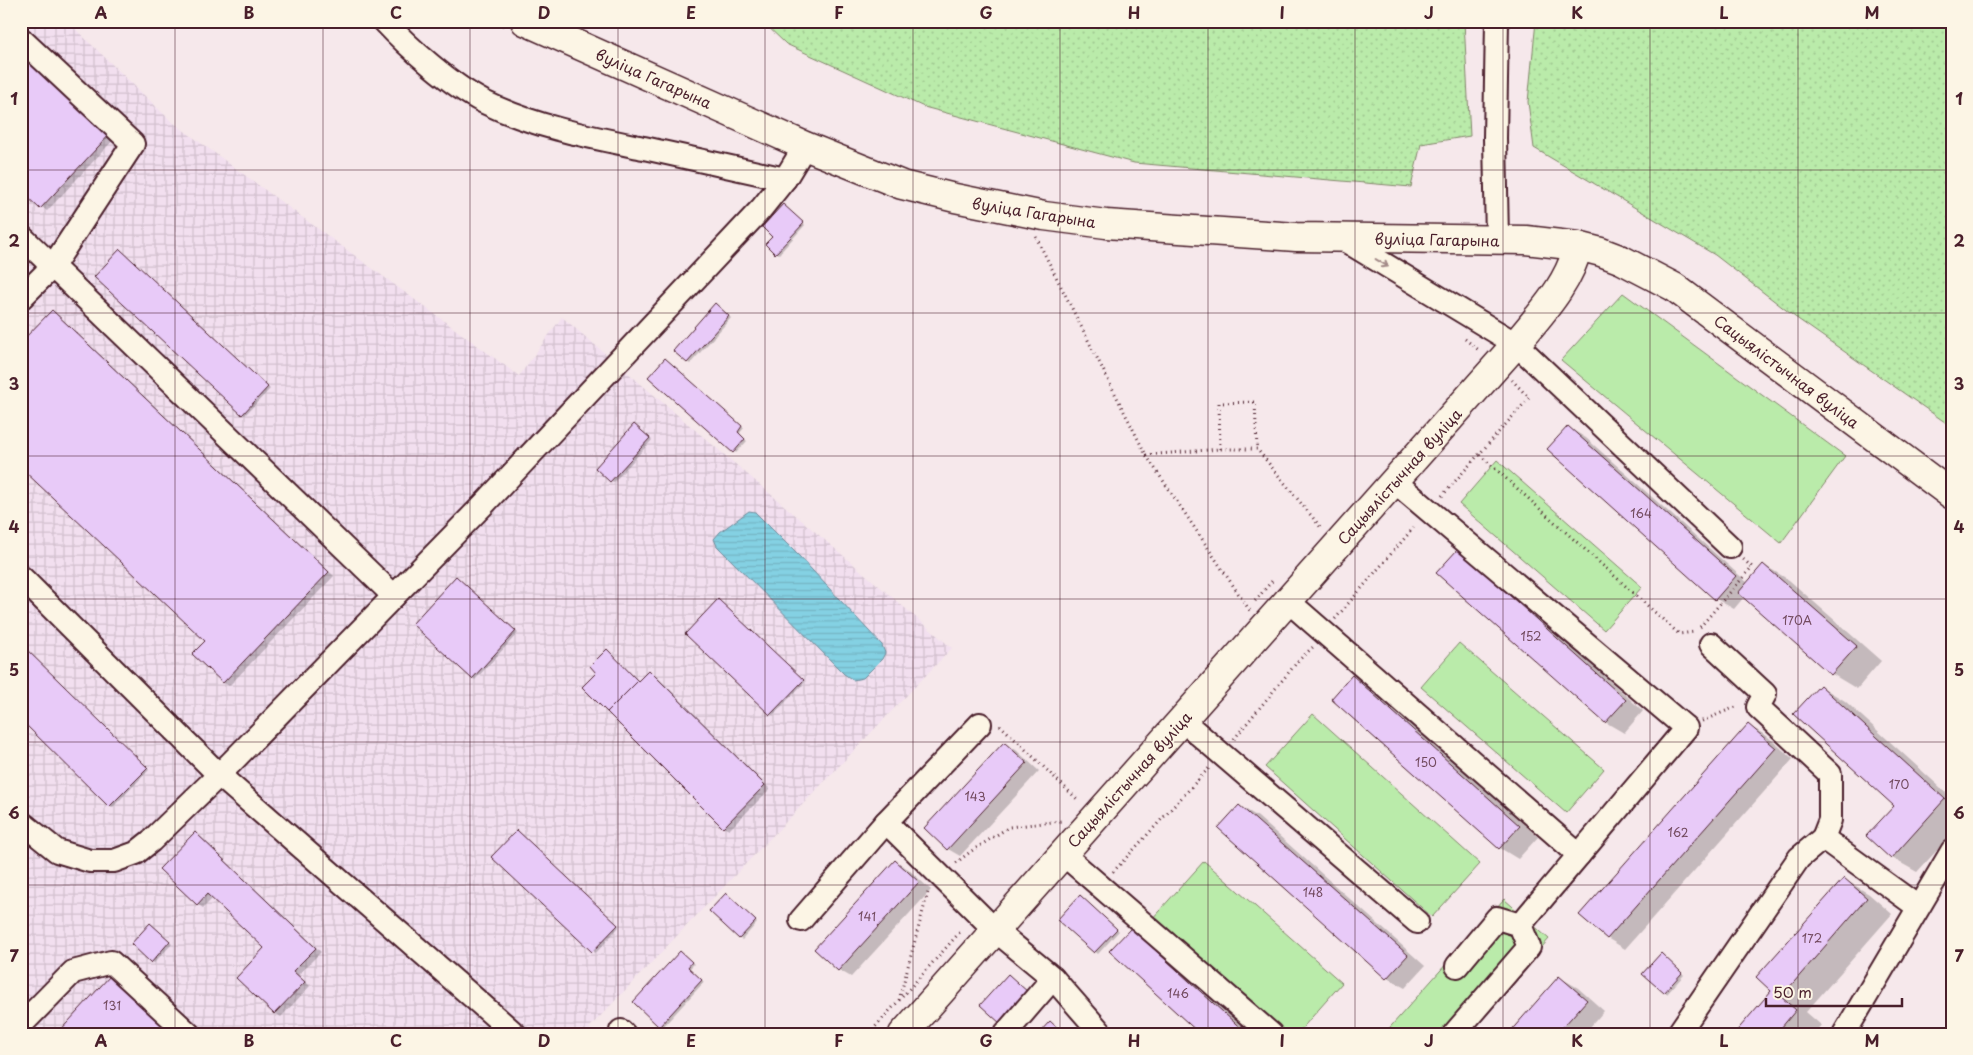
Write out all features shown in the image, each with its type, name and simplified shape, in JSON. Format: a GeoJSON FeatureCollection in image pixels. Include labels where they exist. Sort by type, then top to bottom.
{"type":"FeatureCollection","features":[{"type":"Feature","properties":{"kind":"main road","name":"вуліца Гагарына"},"geometry":{"type":"LineString","coordinates":[[530,22],[805,146],[902,185],[955,198],[1044,216],[1106,224],[1340,238],[1526,240],[1578,246]]}},
{"type":"Feature","properties":{"kind":"main road","name":"Сацыялістычная вуліца"},"geometry":{"type":"LineString","coordinates":[[903,1034],[978,931],[1063,854],[1516,344],[1566,281],[1575,260],[1578,246],[1622,260],[1674,287],[1952,495]]}},
{"type":"Feature","properties":{"kind":"street"},"geometry":{"type":"LineString","coordinates":[[384,21],[404,43],[453,81],[483,101],[516,115],[559,130],[785,179]]}},
{"type":"Feature","properties":{"kind":"street"},"geometry":{"type":"LineString","coordinates":[[1497,21],[1495,138],[1497,240]]}},
{"type":"Feature","properties":{"kind":"street"},"geometry":{"type":"LineString","coordinates":[[21,40],[133,144],[53,266],[21,298]]}},
{"type":"Feature","properties":{"kind":"street"},"geometry":{"type":"LineString","coordinates":[[21,822],[57,851],[90,861],[114,861],[136,853],[151,841],[219,776],[491,497],[761,209],[785,179],[805,146]]}},
{"type":"Feature","properties":{"kind":"street"},"geometry":{"type":"LineString","coordinates":[[21,236],[394,596]]}},
{"type":"Feature","properties":{"kind":"street"},"geometry":{"type":"LineString","coordinates":[[1340,238],[1516,344],[1730,547]]}},
{"type":"Feature","properties":{"kind":"street"},"geometry":{"type":"LineString","coordinates":[[1394,481],[1686,728],[1520,925]]}},
{"type":"Feature","properties":{"kind":"street"},"geometry":{"type":"LineString","coordinates":[[21,577],[219,776],[515,1034]]}},
{"type":"Feature","properties":{"kind":"street"},"geometry":{"type":"LineString","coordinates":[[1288,601],[1579,855]]}},
{"type":"Feature","properties":{"kind":"street"},"geometry":{"type":"LineString","coordinates":[[1678,1034],[1799,858],[1823,838],[1830,820],[1830,774],[1758,707],[1764,694],[1711,644]]}},
{"type":"Feature","properties":{"kind":"street"},"geometry":{"type":"LineString","coordinates":[[1182,720],[1417,922]]}},
{"type":"Feature","properties":{"kind":"street"},"geometry":{"type":"LineString","coordinates":[[801,920],[886,822],[980,724]]}},
{"type":"Feature","properties":{"kind":"street"},"geometry":{"type":"LineString","coordinates":[[886,822],[978,931],[1053,978],[1102,1034]]}},
{"type":"Feature","properties":{"kind":"street"},"geometry":{"type":"LineString","coordinates":[[1823,838],[1918,907]]}},
{"type":"Feature","properties":{"kind":"street"},"geometry":{"type":"LineString","coordinates":[[1844,1034],[1952,851]]}},
{"type":"Feature","properties":{"kind":"street"},"geometry":{"type":"LineString","coordinates":[[1063,854],[1271,1034]]}},
{"type":"Feature","properties":{"kind":"street"},"geometry":{"type":"LineString","coordinates":[[1457,966],[1497,918],[1520,925]]}},
{"type":"Feature","properties":{"kind":"street"},"geometry":{"type":"LineString","coordinates":[[1454,1034],[1529,947],[1520,925]]}},
{"type":"Feature","properties":{"kind":"street"},"geometry":{"type":"LineString","coordinates":[[21,1025],[73,972],[112,962],[189,1034]]}},
{"type":"Feature","properties":{"kind":"street"},"geometry":{"type":"LineString","coordinates":[[1005,1034],[1053,978]]}},
{"type":"Feature","properties":{"kind":"path"},"geometry":{"type":"LineString","coordinates":[[1043,233],[1033,232],[1146,455],[1249,610],[1265,626]]}},
{"type":"Feature","properties":{"kind":"path"},"geometry":{"type":"LineString","coordinates":[[1462,336],[1480,351]]}},
{"type":"Feature","properties":{"kind":"path"},"geometry":{"type":"LineString","coordinates":[[1220,449],[1219,403],[1255,402],[1257,449]]}},
{"type":"Feature","properties":{"kind":"path"},"geometry":{"type":"LineString","coordinates":[[1480,455],[1679,634],[1696,632],[1752,567],[1730,547]]}},
{"type":"Feature","properties":{"kind":"path"},"geometry":{"type":"LineString","coordinates":[[1222,755],[1299,660]]}},
{"type":"Feature","properties":{"kind":"path"},"geometry":{"type":"LineString","coordinates":[[1686,728],[1764,694]]}},
{"type":"Feature","properties":{"kind":"path"},"geometry":{"type":"LineString","coordinates":[[980,724],[995,720],[1080,800],[1074,807]]}},
{"type":"Feature","properties":{"kind":"path"},"geometry":{"type":"LineString","coordinates":[[1055,828],[1067,814]]}},
{"type":"Feature","properties":{"kind":"path"},"geometry":{"type":"LineString","coordinates":[[870,1034],[978,931]]}},
{"type":"Feature","properties":{"kind":"shaded area"},"geometry":{"type":"Polygon","coordinates":[[[21,21],[67,21],[171,121],[519,376],[562,317],[952,648],[589,1028],[595,1034],[21,1034],[21,21]]]}},
{"type":"Feature","properties":{"kind":"green space"},"geometry":{"type":"Polygon","coordinates":[[[762,21],[1464,21],[1470,136],[1421,144],[1411,187],[1134,163],[924,107],[786,44],[762,21]]]}},
{"type":"Feature","properties":{"kind":"green space"},"geometry":{"type":"Polygon","coordinates":[[[1536,21],[1952,21],[1952,427],[1795,317],[1715,255],[1534,148],[1528,102],[1536,21]]]}},
{"type":"Feature","properties":{"kind":"green space"},"geometry":{"type":"Polygon","coordinates":[[[1623,293],[1845,456],[1781,543],[1561,360],[1623,293]]]}},
{"type":"Feature","properties":{"kind":"green space"},"geometry":{"type":"Polygon","coordinates":[[[1497,460],[1642,587],[1604,630],[1459,504],[1497,460]]]}},
{"type":"Feature","properties":{"kind":"green space"},"geometry":{"type":"Polygon","coordinates":[[[1459,643],[1604,769],[1566,813],[1421,687],[1459,643]]]}},
{"type":"Feature","properties":{"kind":"green space"},"geometry":{"type":"Polygon","coordinates":[[[1313,714],[1480,864],[1432,917],[1265,767],[1313,714]]]}},
{"type":"Feature","properties":{"kind":"green space"},"geometry":{"type":"Polygon","coordinates":[[[1204,861],[1342,983],[1297,1034],[1259,1034],[1142,930],[1204,861]]]}},
{"type":"Feature","properties":{"kind":"green space"},"geometry":{"type":"Polygon","coordinates":[[[1504,899],[1549,939],[1465,1034],[1384,1034],[1504,899]]]}},
{"type":"Feature","properties":{"kind":"water"},"geometry":{"type":"Polygon","coordinates":[[[749,511],[755,512],[799,556],[882,645],[885,653],[882,659],[863,678],[853,680],[844,674],[717,546],[714,539],[720,532],[749,511]]]}},
{"type":"Feature","properties":{"kind":"building"},"geometry":{"type":"Polygon","coordinates":[[[21,49],[112,132],[40,209],[21,191],[21,49]]]}},
{"type":"Feature","properties":{"kind":"building"},"geometry":{"type":"Polygon","coordinates":[[[783,204],[804,223],[775,254],[765,244],[772,237],[762,227],[783,204]]]}},
{"type":"Feature","properties":{"kind":"building"},"geometry":{"type":"Polygon","coordinates":[[[120,249],[268,387],[242,415],[94,277],[120,249]]]}},
{"type":"Feature","properties":{"kind":"building"},"geometry":{"type":"Polygon","coordinates":[[[715,303],[729,316],[687,363],[673,351],[715,303]]]}},
{"type":"Feature","properties":{"kind":"building"},"geometry":{"type":"Polygon","coordinates":[[[52,310],[329,572],[223,683],[192,654],[205,641],[21,468],[21,342],[52,310]]]}},
{"type":"Feature","properties":{"kind":"building"},"geometry":{"type":"Polygon","coordinates":[[[665,358],[742,426],[738,432],[745,439],[733,453],[648,377],[665,358]]]}},
{"type":"Feature","properties":{"kind":"building"},"geometry":{"type":"Polygon","coordinates":[[[634,424],[650,438],[610,482],[595,468],[634,424]]]}},
{"type":"Feature","properties":{"kind":"building"},"geometry":{"type":"Polygon","coordinates":[[[1568,426],[1736,576],[1715,600],[1547,449],[1568,426]]]}},
{"type":"Feature","properties":{"kind":"building"},"geometry":{"type":"Polygon","coordinates":[[[1458,549],[1626,700],[1605,723],[1436,573],[1458,549]]]}},
{"type":"Feature","properties":{"kind":"building"},"geometry":{"type":"Polygon","coordinates":[[[1763,564],[1857,646],[1831,675],[1738,593],[1763,564]]]}},
{"type":"Feature","properties":{"kind":"building"},"geometry":{"type":"Polygon","coordinates":[[[456,576],[516,631],[472,679],[412,624],[456,576]]]}},
{"type":"Feature","properties":{"kind":"building"},"geometry":{"type":"Polygon","coordinates":[[[718,599],[804,680],[770,715],[685,634],[718,599]]]}},
{"type":"Feature","properties":{"kind":"building"},"geometry":{"type":"Polygon","coordinates":[[[21,644],[148,768],[109,807],[21,720],[21,644]]]}},
{"type":"Feature","properties":{"kind":"building"},"geometry":{"type":"Polygon","coordinates":[[[607,649],[638,681],[607,712],[582,687],[596,673],[590,666],[607,649]]]}},
{"type":"Feature","properties":{"kind":"building"},"geometry":{"type":"Polygon","coordinates":[[[649,670],[765,785],[723,828],[607,712],[649,670]]]}},
{"type":"Feature","properties":{"kind":"building"},"geometry":{"type":"Polygon","coordinates":[[[1352,675],[1520,826],[1499,849],[1331,699],[1352,675]]]}},
{"type":"Feature","properties":{"kind":"building"},"geometry":{"type":"Polygon","coordinates":[[[1820,685],[1945,799],[1891,859],[1866,836],[1894,806],[1793,714],[1820,685]]]}},
{"type":"Feature","properties":{"kind":"building"},"geometry":{"type":"Polygon","coordinates":[[[1748,724],[1776,748],[1607,939],[1579,915],[1748,724]]]}},
{"type":"Feature","properties":{"kind":"building"},"geometry":{"type":"Polygon","coordinates":[[[1004,742],[1027,763],[947,850],[924,828],[1004,742]]]}},
{"type":"Feature","properties":{"kind":"building"},"geometry":{"type":"Polygon","coordinates":[[[1239,805],[1408,955],[1386,979],[1218,828],[1239,805]]]}},
{"type":"Feature","properties":{"kind":"building"},"geometry":{"type":"Polygon","coordinates":[[[517,830],[618,925],[592,952],[491,857],[517,830]]]}},
{"type":"Feature","properties":{"kind":"building"},"geometry":{"type":"Polygon","coordinates":[[[195,832],[316,948],[293,971],[305,982],[274,1014],[236,978],[264,948],[207,894],[197,905],[159,869],[195,832]]]}},
{"type":"Feature","properties":{"kind":"building"},"geometry":{"type":"Polygon","coordinates":[[[895,860],[919,882],[838,971],[814,949],[895,860]]]}},
{"type":"Feature","properties":{"kind":"building"},"geometry":{"type":"Polygon","coordinates":[[[1844,878],[1867,898],[1781,997],[1796,1010],[1776,1034],[1734,1034],[1771,991],[1756,977],[1844,878]]]}},
{"type":"Feature","properties":{"kind":"building"},"geometry":{"type":"Polygon","coordinates":[[[726,893],[756,921],[739,939],[709,911],[726,893]]]}},
{"type":"Feature","properties":{"kind":"building"},"geometry":{"type":"Polygon","coordinates":[[[1080,895],[1117,929],[1094,953],[1057,920],[1080,895]]]}},
{"type":"Feature","properties":{"kind":"building"},"geometry":{"type":"Polygon","coordinates":[[[150,923],[170,941],[151,963],[131,944],[150,923]]]}},
{"type":"Feature","properties":{"kind":"building"},"geometry":{"type":"Polygon","coordinates":[[[1131,928],[1247,1034],[1200,1034],[1109,951],[1131,928]]]}},
{"type":"Feature","properties":{"kind":"building"},"geometry":{"type":"Polygon","coordinates":[[[680,951],[692,962],[688,967],[702,980],[659,1027],[633,1002],[680,951]]]}},
{"type":"Feature","properties":{"kind":"building"},"geometry":{"type":"Polygon","coordinates":[[[1661,953],[1682,973],[1664,993],[1642,974],[1661,953]]]}},
{"type":"Feature","properties":{"kind":"building"},"geometry":{"type":"Polygon","coordinates":[[[1008,974],[1029,993],[1001,1024],[980,1005],[1008,974]]]}},
{"type":"Feature","properties":{"kind":"building"},"geometry":{"type":"Polygon","coordinates":[[[110,976],[172,1034],[57,1034],[110,976]]]}},
{"type":"Feature","properties":{"kind":"building"},"geometry":{"type":"Polygon","coordinates":[[[1559,976],[1587,1000],[1557,1034],[1508,1034],[1559,976]]]}},
{"type":"Feature","properties":{"kind":"building"},"geometry":{"type":"Polygon","coordinates":[[[1050,1021],[1064,1034],[1038,1034],[1050,1021]]]}}]}
